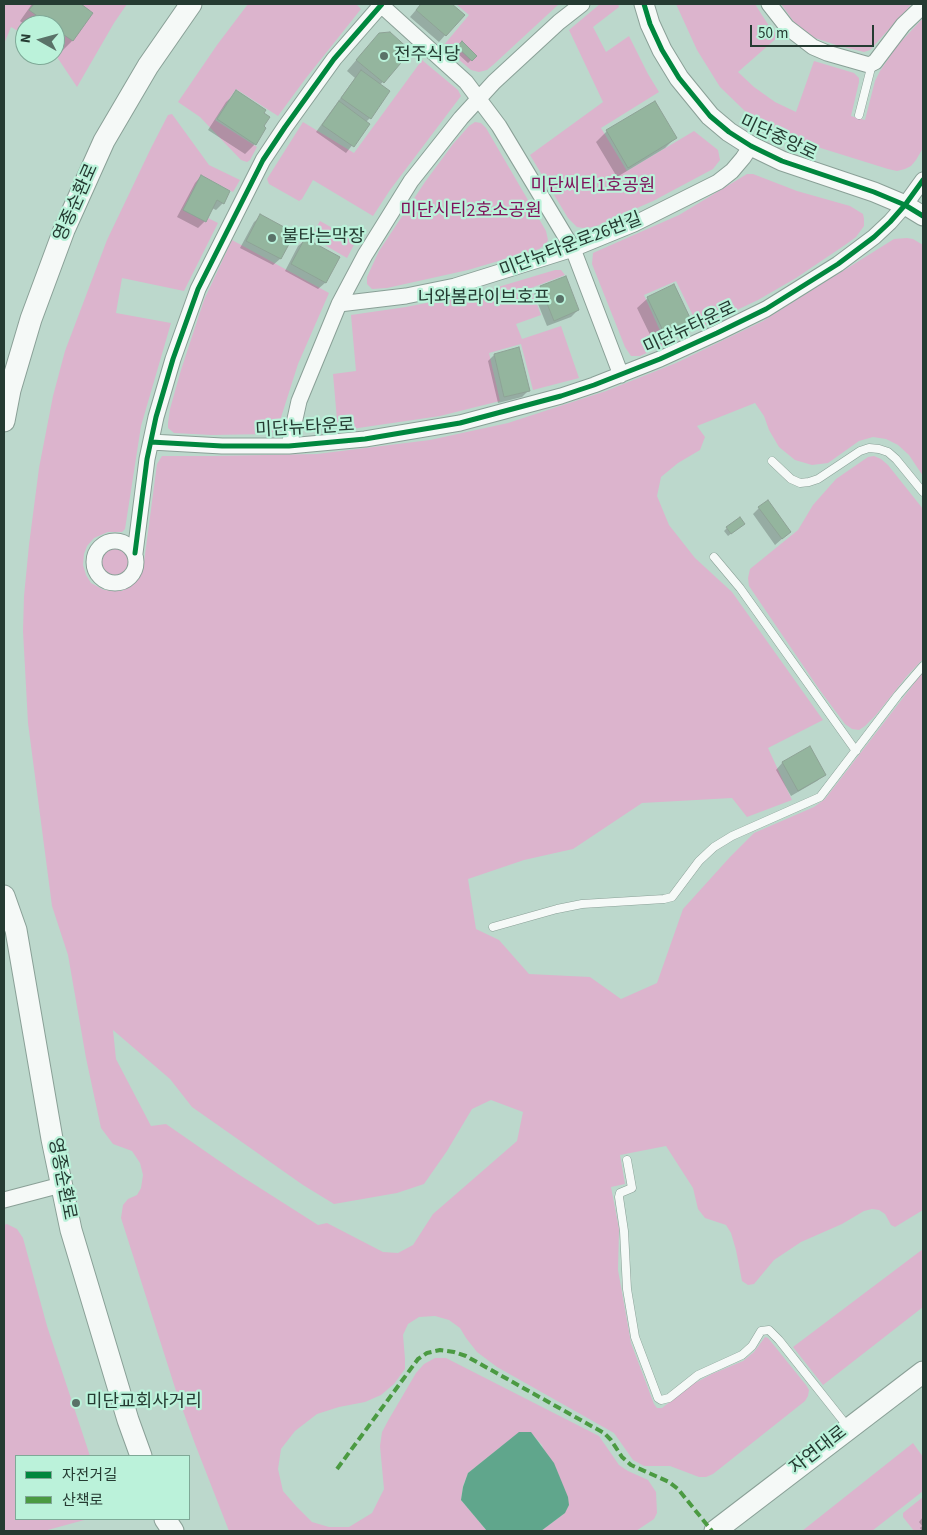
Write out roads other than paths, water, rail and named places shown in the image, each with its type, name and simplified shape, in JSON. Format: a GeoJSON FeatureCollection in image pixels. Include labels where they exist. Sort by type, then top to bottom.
{"type":"FeatureCollection","features":[{"type":"Feature","properties":{"kind":"main road","name":"영종순환로"},"geometry":{"type":"LineString","coordinates":[[4,421],[10,390],[31,319],[64,230],[104,141],[148,66],[191,4]]}},
{"type":"Feature","properties":{"kind":"main road","name":"영종순환로"},"geometry":{"type":"LineString","coordinates":[[4,896],[16,930],[61,1185],[78,1253],[128,1420],[141,1455]]}},
{"type":"Feature","properties":{"kind":"main road","name":"자연대로"},"geometry":{"type":"LineString","coordinates":[[716,1531],[923,1372]]}},
{"type":"Feature","properties":{"kind":"main road"},"geometry":{"type":"LineString","coordinates":[[166,1520],[172,1531]]}},
{"type":"Feature","properties":{"kind":"street"},"geometry":{"type":"LineString","coordinates":[[135,553],[151,442],[173,359],[198,289],[250,185],[269,152],[334,59],[382,4],[466,82],[499,126],[573,249],[621,375]]}},
{"type":"Feature","properties":{"kind":"street"},"geometry":{"type":"LineString","coordinates":[[289,446],[300,401],[339,304],[365,255],[411,182],[461,118],[494,82],[530,48],[582,4]]}},
{"type":"Feature","properties":{"kind":"street","name":"미단중앙로"},"geometry":{"type":"LineString","coordinates":[[644,4],[650,24],[662,50],[692,96],[710,116],[729,132],[751,146],[782,160],[874,192],[923,216]]}},
{"type":"Feature","properties":{"kind":"street"},"geometry":{"type":"LineString","coordinates":[[769,4],[786,27],[813,48],[865,64],[872,64],[903,25],[923,6]]}},
{"type":"Feature","properties":{"kind":"street","name":"미단뉴타운로26번길"},"geometry":{"type":"LineString","coordinates":[[339,304],[406,296],[455,286],[573,249],[642,220],[718,182],[732,171],[751,146]]}},
{"type":"Feature","properties":{"kind":"street"},"geometry":{"type":"LineString","coordinates":[[905,206],[923,180]]}},
{"type":"Feature","properties":{"kind":"street","name":"미단뉴타운로"},"geometry":{"type":"LineString","coordinates":[[151,442],[222,446],[289,446],[365,439],[460,423],[561,396],[621,375],[717,334],[766,309],[838,264],[874,237],[905,206]]}},
{"type":"Feature","properties":{"kind":"street"},"geometry":{"type":"LineString","coordinates":[[4,1200],[61,1185]]}},
{"type":"Feature","properties":{"kind":"lane"},"geometry":{"type":"LineString","coordinates":[[859,115],[872,64]]}},
{"type":"Feature","properties":{"kind":"lane"},"geometry":{"type":"LineString","coordinates":[[772,461],[791,479],[800,483],[809,482],[818,479],[860,451],[869,448],[879,449],[888,452],[896,459],[923,492]]}},
{"type":"Feature","properties":{"kind":"lane"},"geometry":{"type":"LineString","coordinates":[[714,557],[740,588],[856,751]]}},
{"type":"Feature","properties":{"kind":"lane"},"geometry":{"type":"LineString","coordinates":[[493,927],[582,904],[672,897],[699,861],[714,847],[732,836],[820,797],[898,695],[923,666]]}},
{"type":"Feature","properties":{"kind":"lane"},"geometry":{"type":"LineString","coordinates":[[628,1160],[632,1188],[620,1193],[619,1197],[624,1231],[627,1289],[635,1337],[658,1398],[661,1400],[669,1398],[698,1375],[742,1355],[752,1346],[761,1331],[769,1330],[849,1429]]}},
{"type":"Feature","properties":{"kind":"place","name":"전주식당"},"geometry":{"type":"Point","coordinates":[384,56]}},
{"type":"Feature","properties":{"kind":"place","name":"불타는막장"},"geometry":{"type":"Point","coordinates":[272,238]}},
{"type":"Feature","properties":{"kind":"place","name":"너와봄라이브호프"},"geometry":{"type":"Point","coordinates":[560,299]}},
{"type":"Feature","properties":{"kind":"place","name":"미단교회사거리"},"geometry":{"type":"Point","coordinates":[76,1403]}},
{"type":"Feature","properties":{"kind":"park label","name":"미단씨티1호공원"},"geometry":{"type":"Point","coordinates":[593,187]}},
{"type":"Feature","properties":{"kind":"park label","name":"미단시티2호소공원"},"geometry":{"type":"Point","coordinates":[471,212]}}]}
